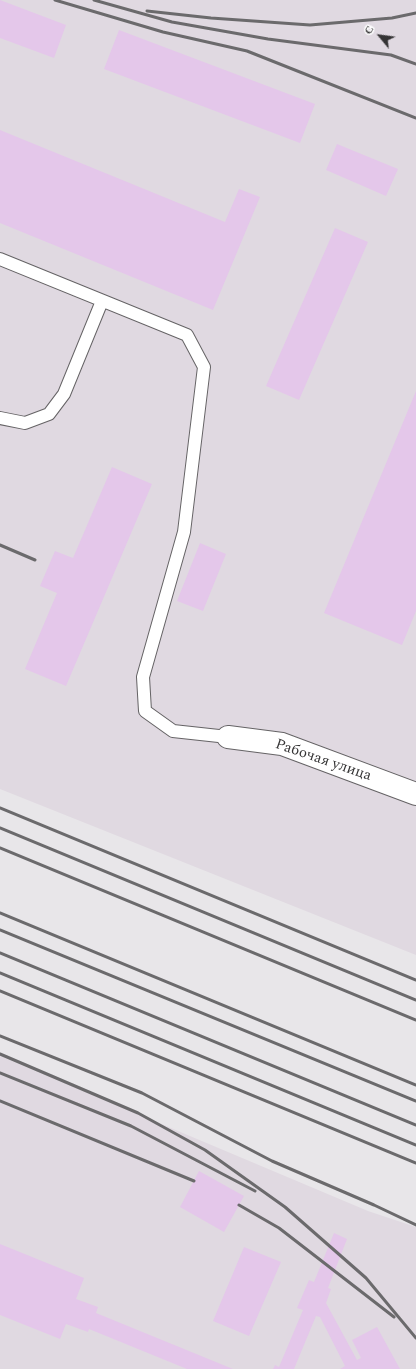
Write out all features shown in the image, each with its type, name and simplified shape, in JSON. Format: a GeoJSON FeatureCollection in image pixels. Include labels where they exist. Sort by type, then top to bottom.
{"type":"FeatureCollection","features":[{"type":"Feature","properties":{"kind":"street","name":"Рабочая улица"},"geometry":{"type":"LineString","coordinates":[[228,737],[282,744],[416,794]]}},
{"type":"Feature","properties":{"kind":"lane"},"geometry":{"type":"LineString","coordinates":[[0,259],[187,335],[204,366],[184,532],[143,677],[145,711],[173,731],[228,737]]}},
{"type":"Feature","properties":{"kind":"lane"},"geometry":{"type":"LineString","coordinates":[[0,418],[25,423],[48,414],[64,394],[102,301]]}},
{"type":"Feature","properties":{"kind":"shaded area"},"geometry":{"type":"Polygon","coordinates":[[[0,0],[416,0],[416,955],[0,789],[0,0]]]}},
{"type":"Feature","properties":{"kind":"shaded area"},"geometry":{"type":"Polygon","coordinates":[[[0,1056],[368,1211],[416,1227],[416,1369],[0,1369],[0,1056]]]}},
{"type":"Feature","properties":{"kind":"building"},"geometry":{"type":"Polygon","coordinates":[[[0,0],[66,25],[54,58],[0,38],[0,0]]]}},
{"type":"Feature","properties":{"kind":"building"},"geometry":{"type":"Polygon","coordinates":[[[119,30],[315,104],[300,143],[104,69],[119,30]]]}},
{"type":"Feature","properties":{"kind":"building"},"geometry":{"type":"Polygon","coordinates":[[[0,130],[225,222],[239,189],[260,197],[213,310],[0,223],[0,130]]]}},
{"type":"Feature","properties":{"kind":"building"},"geometry":{"type":"Polygon","coordinates":[[[337,144],[398,169],[386,196],[326,170],[337,144]]]}},
{"type":"Feature","properties":{"kind":"building"},"geometry":{"type":"Polygon","coordinates":[[[335,228],[368,242],[299,400],[266,386],[335,228]]]}},
{"type":"Feature","properties":{"kind":"building"},"geometry":{"type":"Polygon","coordinates":[[[416,391],[416,611],[402,645],[324,613],[416,391]]]}},
{"type":"Feature","properties":{"kind":"building"},"geometry":{"type":"Polygon","coordinates":[[[112,467],[152,484],[66,686],[25,669],[57,593],[40,586],[55,551],[73,558],[112,467]]]}},
{"type":"Feature","properties":{"kind":"building"},"geometry":{"type":"Polygon","coordinates":[[[200,543],[226,554],[203,611],[177,601],[200,543]]]}},
{"type":"Feature","properties":{"kind":"building"},"geometry":{"type":"Polygon","coordinates":[[[199,1171],[244,1196],[224,1232],[180,1207],[199,1171]]]}},
{"type":"Feature","properties":{"kind":"building"},"geometry":{"type":"Polygon","coordinates":[[[334,1233],[347,1239],[328,1288],[331,1289],[326,1303],[357,1360],[361,1358],[352,1340],[377,1327],[400,1369],[340,1369],[345,1366],[320,1317],[316,1316],[294,1369],[273,1369],[275,1365],[279,1367],[303,1310],[297,1308],[309,1280],[314,1282],[334,1233]]]}},
{"type":"Feature","properties":{"kind":"building"},"geometry":{"type":"Polygon","coordinates":[[[0,1244],[84,1278],[76,1299],[98,1307],[96,1313],[233,1369],[187,1369],[89,1329],[88,1332],[66,1324],[60,1339],[0,1315],[0,1244]]]}},
{"type":"Feature","properties":{"kind":"building"},"geometry":{"type":"Polygon","coordinates":[[[244,1247],[281,1262],[249,1336],[213,1321],[244,1247]]]}},
{"type":"Feature","properties":{"kind":"railway"},"geometry":{"type":"LineString","coordinates":[[55,0],[163,32],[247,51],[416,118]]}},
{"type":"Feature","properties":{"kind":"railway"},"geometry":{"type":"LineString","coordinates":[[94,0],[172,22],[268,39],[391,55],[416,64]]}},
{"type":"Feature","properties":{"kind":"railway"},"geometry":{"type":"LineString","coordinates":[[147,11],[211,18],[310,25],[392,18],[416,13]]}},
{"type":"Feature","properties":{"kind":"railway"},"geometry":{"type":"LineString","coordinates":[[0,545],[35,560]]}},
{"type":"Feature","properties":{"kind":"railway"},"geometry":{"type":"LineString","coordinates":[[0,808],[416,980]]}},
{"type":"Feature","properties":{"kind":"railway"},"geometry":{"type":"LineString","coordinates":[[0,828],[416,1000]]}},
{"type":"Feature","properties":{"kind":"railway"},"geometry":{"type":"LineString","coordinates":[[0,848],[416,1020]]}},
{"type":"Feature","properties":{"kind":"railway"},"geometry":{"type":"LineString","coordinates":[[0,913],[416,1085]]}},
{"type":"Feature","properties":{"kind":"railway"},"geometry":{"type":"LineString","coordinates":[[0,930],[416,1101]]}},
{"type":"Feature","properties":{"kind":"railway"},"geometry":{"type":"LineString","coordinates":[[0,953],[416,1125]]}},
{"type":"Feature","properties":{"kind":"railway"},"geometry":{"type":"LineString","coordinates":[[0,973],[416,1145]]}},
{"type":"Feature","properties":{"kind":"railway"},"geometry":{"type":"LineString","coordinates":[[0,991],[416,1163]]}},
{"type":"Feature","properties":{"kind":"railway"},"geometry":{"type":"LineString","coordinates":[[0,1036],[142,1093],[272,1161],[374,1205],[416,1225]]}},
{"type":"Feature","properties":{"kind":"railway"},"geometry":{"type":"LineString","coordinates":[[0,1054],[138,1113],[205,1150],[285,1207],[366,1278],[416,1338]]}},
{"type":"Feature","properties":{"kind":"railway"},"geometry":{"type":"LineString","coordinates":[[0,1073],[131,1126],[255,1191]]}},
{"type":"Feature","properties":{"kind":"railway"},"geometry":{"type":"LineString","coordinates":[[0,1101],[194,1181]]}},
{"type":"Feature","properties":{"kind":"railway"},"geometry":{"type":"LineString","coordinates":[[239,1205],[279,1228],[394,1317]]}}]}
